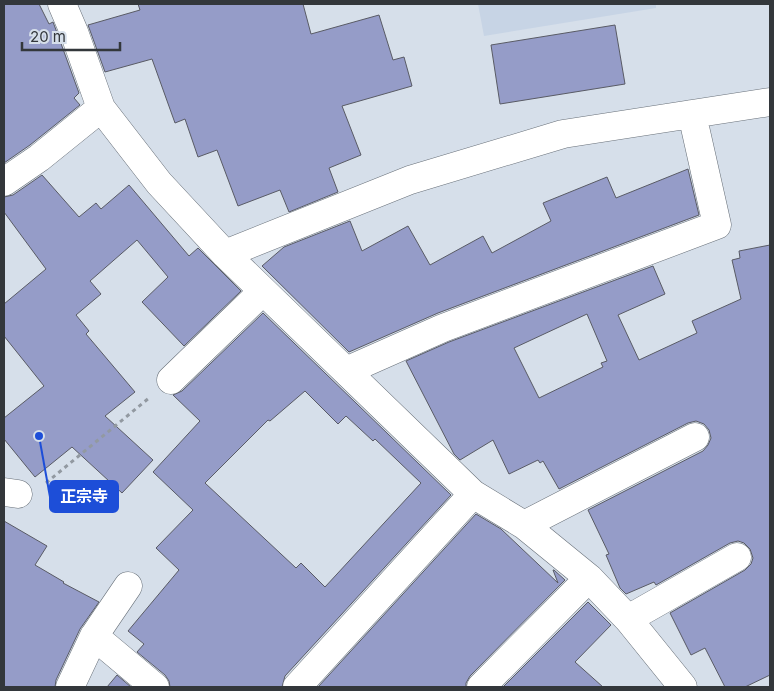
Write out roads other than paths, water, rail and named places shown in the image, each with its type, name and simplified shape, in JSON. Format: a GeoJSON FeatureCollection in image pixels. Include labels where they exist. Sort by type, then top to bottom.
{"type":"FeatureCollection","features":[{"type":"Feature","properties":{"kind":"street"},"geometry":{"type":"LineString","coordinates":[[62,4],[101,108],[159,183],[225,254],[472,494],[524,525],[589,578],[628,619],[683,687]]}},
{"type":"Feature","properties":{"kind":"street"},"geometry":{"type":"LineString","coordinates":[[225,254],[419,177],[564,134],[770,102]]}},
{"type":"Feature","properties":{"kind":"street"},"geometry":{"type":"LineString","coordinates":[[4,182],[39,158],[101,108]]}},
{"type":"Feature","properties":{"kind":"street"},"geometry":{"type":"LineString","coordinates":[[346,371],[443,328],[717,225],[692,114]]}},
{"type":"Feature","properties":{"kind":"street"},"geometry":{"type":"LineString","coordinates":[[171,380],[263,291]]}},
{"type":"Feature","properties":{"kind":"street"},"geometry":{"type":"LineString","coordinates":[[524,525],[695,437]]}},
{"type":"Feature","properties":{"kind":"street"},"geometry":{"type":"LineString","coordinates":[[297,687],[472,494]]}},
{"type":"Feature","properties":{"kind":"street"},"geometry":{"type":"LineString","coordinates":[[628,619],[737,557]]}},
{"type":"Feature","properties":{"kind":"street"},"geometry":{"type":"LineString","coordinates":[[481,687],[589,578]]}},
{"type":"Feature","properties":{"kind":"street"},"geometry":{"type":"LineString","coordinates":[[70,687],[94,636],[128,586]]}},
{"type":"Feature","properties":{"kind":"street"},"geometry":{"type":"LineString","coordinates":[[94,636],[156,687]]}},
{"type":"Feature","properties":{"kind":"place","name":"正宗寺"},"geometry":{"type":"Point","coordinates":[39,436]}}]}
